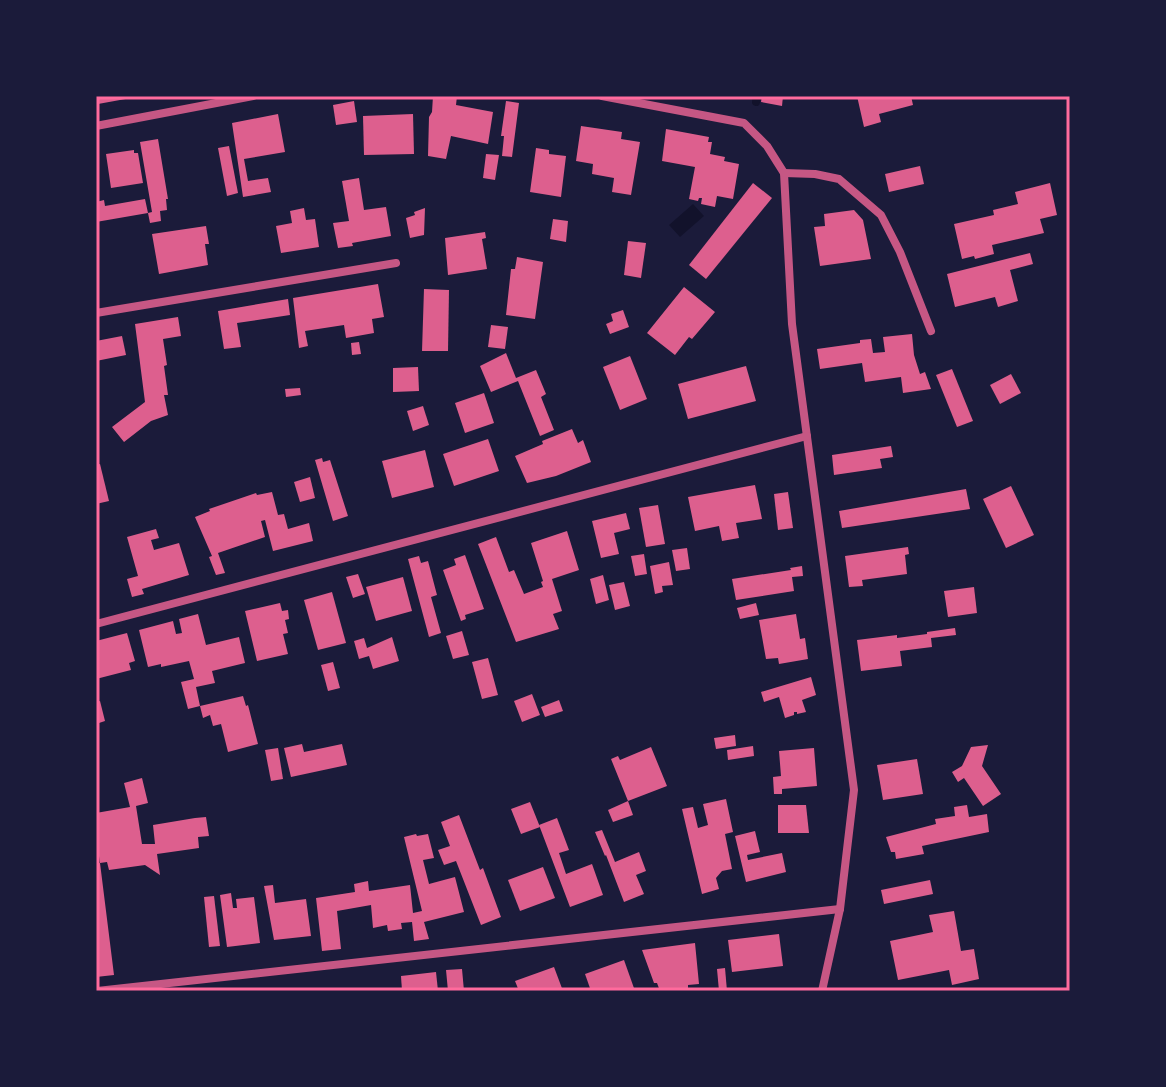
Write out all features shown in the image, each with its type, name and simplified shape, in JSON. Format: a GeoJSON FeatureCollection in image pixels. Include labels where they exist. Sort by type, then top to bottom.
{"type":"FeatureCollection","features":[{"type":"Feature","properties":{"kind":"street"},"geometry":{"type":"LineString","coordinates":[[96,126],[253,96]]}},
{"type":"Feature","properties":{"kind":"street"},"geometry":{"type":"LineString","coordinates":[[602,96],[744,123],[767,146],[784,173],[792,324],[854,790],[840,909],[822,991]]}},
{"type":"Feature","properties":{"kind":"street"},"geometry":{"type":"LineString","coordinates":[[784,173],[839,179],[881,215],[900,252],[931,331]]}},
{"type":"Feature","properties":{"kind":"street"},"geometry":{"type":"LineString","coordinates":[[96,313],[396,263]]}},
{"type":"Feature","properties":{"kind":"street"},"geometry":{"type":"LineString","coordinates":[[96,624],[807,436]]}},
{"type":"Feature","properties":{"kind":"street"},"geometry":{"type":"LineString","coordinates":[[97,991],[840,909]]}},
{"type":"Feature","properties":{"kind":"shaded area"},"geometry":{"type":"Polygon","coordinates":[[[693,204],[704,216],[680,237],[669,225],[693,204]]]}},
{"type":"Feature","properties":{"kind":"building"},"geometry":{"type":"Polygon","coordinates":[[[99,96],[131,96],[131,98],[98,104],[99,96]]]}},
{"type":"Feature","properties":{"kind":"building"},"geometry":{"type":"Polygon","coordinates":[[[433,96],[457,96],[456,105],[493,112],[488,144],[451,136],[446,159],[428,156],[433,96]]]}},
{"type":"Feature","properties":{"kind":"building"},"geometry":{"type":"Polygon","coordinates":[[[762,96],[783,96],[782,106],[761,102],[762,96]]]}},
{"type":"Feature","properties":{"kind":"building"},"geometry":{"type":"Polygon","coordinates":[[[857,96],[911,96],[913,105],[879,114],[881,122],[864,127],[857,96]]]}},
{"type":"Feature","properties":{"kind":"building"},"geometry":{"type":"Polygon","coordinates":[[[354,101],[357,122],[336,125],[333,105],[354,101]]]}},
{"type":"Feature","properties":{"kind":"building"},"geometry":{"type":"Polygon","coordinates":[[[506,101],[519,103],[512,157],[502,156],[504,136],[501,136],[506,101]]]}},
{"type":"Feature","properties":{"kind":"building"},"geometry":{"type":"Polygon","coordinates":[[[278,114],[285,152],[244,159],[248,181],[268,178],[271,192],[243,197],[232,123],[278,114]]]}},
{"type":"Feature","properties":{"kind":"building"},"geometry":{"type":"Polygon","coordinates":[[[413,114],[414,154],[364,155],[363,116],[413,114]]]}},
{"type":"Feature","properties":{"kind":"building"},"geometry":{"type":"Polygon","coordinates":[[[581,126],[622,132],[621,139],[640,142],[631,195],[612,192],[614,178],[592,174],[593,164],[576,161],[581,126]]]}},
{"type":"Feature","properties":{"kind":"building"},"geometry":{"type":"Polygon","coordinates":[[[666,129],[709,137],[708,142],[712,142],[710,154],[739,164],[733,199],[717,196],[715,207],[701,204],[702,198],[698,201],[689,199],[695,167],[662,161],[666,129]]]}},
{"type":"Feature","properties":{"kind":"building"},"geometry":{"type":"Polygon","coordinates":[[[158,139],[167,210],[160,211],[161,221],[150,223],[148,213],[152,212],[140,142],[158,139]]]}},
{"type":"Feature","properties":{"kind":"building"},"geometry":{"type":"Polygon","coordinates":[[[229,146],[238,193],[227,196],[218,148],[229,146]]]}},
{"type":"Feature","properties":{"kind":"building"},"geometry":{"type":"Polygon","coordinates":[[[536,148],[549,150],[549,154],[566,156],[561,197],[530,192],[536,148]]]}},
{"type":"Feature","properties":{"kind":"building"},"geometry":{"type":"Polygon","coordinates":[[[134,150],[138,153],[143,183],[111,188],[106,154],[134,150]]]}},
{"type":"Feature","properties":{"kind":"building"},"geometry":{"type":"Polygon","coordinates":[[[486,154],[499,155],[495,180],[483,178],[486,154]]]}},
{"type":"Feature","properties":{"kind":"building"},"geometry":{"type":"Polygon","coordinates":[[[920,166],[924,184],[889,192],[885,174],[920,166]]]}},
{"type":"Feature","properties":{"kind":"building"},"geometry":{"type":"Polygon","coordinates":[[[359,178],[364,210],[386,207],[391,236],[338,248],[333,223],[349,221],[342,181],[359,178]]]}},
{"type":"Feature","properties":{"kind":"building"},"geometry":{"type":"Polygon","coordinates":[[[753,183],[772,198],[706,279],[689,265],[753,183]]]}},
{"type":"Feature","properties":{"kind":"building"},"geometry":{"type":"Polygon","coordinates":[[[1050,183],[1057,215],[1040,219],[1044,233],[992,245],[994,254],[962,259],[954,224],[994,215],[993,210],[1018,204],[1015,192],[1050,183]]]}},
{"type":"Feature","properties":{"kind":"building"},"geometry":{"type":"Polygon","coordinates":[[[145,199],[148,213],[96,222],[96,202],[104,200],[105,206],[145,199]]]}},
{"type":"Feature","properties":{"kind":"building"},"geometry":{"type":"Polygon","coordinates":[[[304,208],[306,220],[315,219],[319,247],[281,253],[276,226],[292,223],[290,211],[304,208]]]}},
{"type":"Feature","properties":{"kind":"building"},"geometry":{"type":"Polygon","coordinates":[[[425,208],[424,235],[410,238],[406,218],[425,208]]]}},
{"type":"Feature","properties":{"kind":"building"},"geometry":{"type":"Polygon","coordinates":[[[854,210],[863,220],[871,259],[820,266],[814,227],[825,226],[824,214],[854,210]]]}},
{"type":"Feature","properties":{"kind":"building"},"geometry":{"type":"Polygon","coordinates":[[[553,219],[568,221],[566,242],[550,239],[553,219]]]}},
{"type":"Feature","properties":{"kind":"building"},"geometry":{"type":"Polygon","coordinates":[[[206,226],[208,265],[159,274],[152,234],[206,226]]]}},
{"type":"Feature","properties":{"kind":"building"},"geometry":{"type":"Polygon","coordinates":[[[485,232],[486,238],[482,239],[487,269],[448,275],[445,238],[485,232]]]}},
{"type":"Feature","properties":{"kind":"building"},"geometry":{"type":"Polygon","coordinates":[[[628,241],[646,243],[641,278],[624,275],[628,241]]]}},
{"type":"Feature","properties":{"kind":"building"},"geometry":{"type":"Polygon","coordinates":[[[1030,253],[1033,264],[1010,270],[1018,301],[998,307],[995,297],[955,307],[947,274],[1030,253]]]}},
{"type":"Feature","properties":{"kind":"building"},"geometry":{"type":"Polygon","coordinates":[[[517,257],[543,262],[535,319],[506,315],[511,269],[515,269],[517,257]]]}},
{"type":"Feature","properties":{"kind":"building"},"geometry":{"type":"Polygon","coordinates":[[[378,284],[384,317],[372,319],[374,333],[346,338],[344,325],[305,331],[308,346],[299,348],[293,298],[378,284]]]}},
{"type":"Feature","properties":{"kind":"building"},"geometry":{"type":"Polygon","coordinates":[[[684,287],[715,312],[675,355],[647,333],[684,287]]]}},
{"type":"Feature","properties":{"kind":"building"},"geometry":{"type":"Polygon","coordinates":[[[424,289],[449,290],[448,351],[422,351],[424,289]]]}},
{"type":"Feature","properties":{"kind":"building"},"geometry":{"type":"Polygon","coordinates":[[[288,299],[290,315],[237,323],[241,347],[224,349],[218,311],[288,299]]]}},
{"type":"Feature","properties":{"kind":"building"},"geometry":{"type":"Polygon","coordinates":[[[623,310],[629,327],[610,334],[606,324],[613,321],[611,314],[623,310]]]}},
{"type":"Feature","properties":{"kind":"building"},"geometry":{"type":"Polygon","coordinates":[[[178,317],[181,336],[163,339],[168,395],[164,395],[168,415],[151,421],[124,442],[112,427],[145,402],[135,324],[178,317]]]}},
{"type":"Feature","properties":{"kind":"building"},"geometry":{"type":"Polygon","coordinates":[[[491,325],[508,327],[505,349],[488,347],[491,325]]]}},
{"type":"Feature","properties":{"kind":"building"},"geometry":{"type":"Polygon","coordinates":[[[912,334],[920,374],[925,372],[931,389],[903,393],[901,377],[865,382],[862,363],[820,369],[817,349],[871,339],[873,353],[885,352],[883,337],[912,334]]]}},
{"type":"Feature","properties":{"kind":"building"},"geometry":{"type":"Polygon","coordinates":[[[122,336],[126,355],[96,361],[96,341],[122,336]]]}},
{"type":"Feature","properties":{"kind":"building"},"geometry":{"type":"Polygon","coordinates":[[[359,342],[361,354],[352,355],[351,343],[359,342]]]}},
{"type":"Feature","properties":{"kind":"building"},"geometry":{"type":"Polygon","coordinates":[[[506,353],[516,378],[536,370],[546,394],[541,397],[554,430],[540,436],[518,381],[491,392],[480,366],[506,353]]]}},
{"type":"Feature","properties":{"kind":"building"},"geometry":{"type":"Polygon","coordinates":[[[630,356],[647,399],[620,410],[603,367],[630,356]]]}},
{"type":"Feature","properties":{"kind":"building"},"geometry":{"type":"Polygon","coordinates":[[[746,366],[756,401],[688,419],[678,384],[746,366]]]}},
{"type":"Feature","properties":{"kind":"building"},"geometry":{"type":"Polygon","coordinates":[[[418,367],[419,391],[393,392],[393,368],[418,367]]]}},
{"type":"Feature","properties":{"kind":"building"},"geometry":{"type":"Polygon","coordinates":[[[952,369],[973,421],[957,427],[936,375],[952,369]]]}},
{"type":"Feature","properties":{"kind":"building"},"geometry":{"type":"Polygon","coordinates":[[[1011,374],[1021,393],[1000,404],[990,385],[1011,374]]]}},
{"type":"Feature","properties":{"kind":"building"},"geometry":{"type":"Polygon","coordinates":[[[300,388],[301,395],[286,397],[285,389],[300,388]]]}},
{"type":"Feature","properties":{"kind":"building"},"geometry":{"type":"Polygon","coordinates":[[[484,393],[494,423],[465,433],[455,403],[484,393]]]}},
{"type":"Feature","properties":{"kind":"building"},"geometry":{"type":"Polygon","coordinates":[[[423,406],[429,425],[413,431],[407,411],[423,406]]]}},
{"type":"Feature","properties":{"kind":"building"},"geometry":{"type":"Polygon","coordinates":[[[572,429],[578,443],[583,440],[591,462],[527,483],[515,456],[572,429]]]}},
{"type":"Feature","properties":{"kind":"building"},"geometry":{"type":"Polygon","coordinates":[[[488,439],[499,471],[454,486],[443,454],[488,439]]]}},
{"type":"Feature","properties":{"kind":"building"},"geometry":{"type":"Polygon","coordinates":[[[891,446],[893,457],[880,459],[882,468],[834,475],[832,455],[891,446]]]}},
{"type":"Feature","properties":{"kind":"building"},"geometry":{"type":"Polygon","coordinates":[[[425,450],[434,487],[392,498],[382,461],[425,450]]]}},
{"type":"Feature","properties":{"kind":"building"},"geometry":{"type":"Polygon","coordinates":[[[322,458],[323,462],[330,460],[348,516],[333,521],[315,460],[322,458]]]}},
{"type":"Feature","properties":{"kind":"building"},"geometry":{"type":"Polygon","coordinates":[[[100,464],[109,501],[96,504],[96,465],[100,464]]]}},
{"type":"Feature","properties":{"kind":"building"},"geometry":{"type":"Polygon","coordinates":[[[310,477],[315,498],[300,502],[294,482],[310,477]]]}},
{"type":"Feature","properties":{"kind":"building"},"geometry":{"type":"Polygon","coordinates":[[[755,485],[762,519],[736,523],[739,538],[722,541],[719,526],[695,531],[688,497],[755,485]]]}},
{"type":"Feature","properties":{"kind":"building"},"geometry":{"type":"Polygon","coordinates":[[[1011,486],[1034,535],[1006,548],[983,499],[1011,486]]]}},
{"type":"Feature","properties":{"kind":"building"},"geometry":{"type":"Polygon","coordinates":[[[966,489],[970,509],[842,528],[839,511],[966,489]]]}},
{"type":"Feature","properties":{"kind":"building"},"geometry":{"type":"Polygon","coordinates":[[[272,492],[278,515],[284,514],[288,529],[309,523],[313,541],[273,551],[265,520],[261,521],[265,537],[218,553],[225,573],[216,575],[209,557],[212,556],[195,517],[256,493],[272,492]]]}},
{"type":"Feature","properties":{"kind":"building"},"geometry":{"type":"Polygon","coordinates":[[[788,492],[793,528],[778,530],[774,494],[788,492]]]}},
{"type":"Feature","properties":{"kind":"building"},"geometry":{"type":"Polygon","coordinates":[[[658,505],[665,544],[646,547],[639,508],[658,505]]]}},
{"type":"Feature","properties":{"kind":"building"},"geometry":{"type":"Polygon","coordinates":[[[626,513],[630,529],[614,533],[619,554],[601,558],[592,521],[626,513]]]}},
{"type":"Feature","properties":{"kind":"building"},"geometry":{"type":"Polygon","coordinates":[[[156,529],[159,538],[151,540],[154,550],[179,543],[189,575],[142,589],[144,594],[132,597],[127,579],[138,576],[127,537],[156,529]]]}},
{"type":"Feature","properties":{"kind":"building"},"geometry":{"type":"Polygon","coordinates":[[[567,531],[579,570],[552,579],[562,611],[553,614],[559,629],[516,642],[478,544],[496,537],[509,572],[514,570],[524,594],[543,587],[531,543],[567,531]]]}},
{"type":"Feature","properties":{"kind":"building"},"geometry":{"type":"Polygon","coordinates":[[[908,547],[909,554],[905,555],[907,574],[862,580],[863,586],[849,587],[845,556],[908,547]]]}},
{"type":"Feature","properties":{"kind":"building"},"geometry":{"type":"Polygon","coordinates":[[[687,548],[690,569],[676,571],[672,550],[687,548]]]}},
{"type":"Feature","properties":{"kind":"building"},"geometry":{"type":"Polygon","coordinates":[[[644,554],[647,574],[635,576],[631,556],[644,554]]]}},
{"type":"Feature","properties":{"kind":"building"},"geometry":{"type":"Polygon","coordinates":[[[465,555],[484,609],[465,615],[466,619],[461,621],[443,570],[456,565],[454,559],[465,555]]]}},
{"type":"Feature","properties":{"kind":"building"},"geometry":{"type":"Polygon","coordinates":[[[419,556],[421,563],[428,561],[437,595],[431,597],[441,633],[429,637],[408,559],[419,556]]]}},
{"type":"Feature","properties":{"kind":"building"},"geometry":{"type":"Polygon","coordinates":[[[669,562],[673,585],[662,586],[663,592],[655,594],[650,566],[669,562]]]}},
{"type":"Feature","properties":{"kind":"building"},"geometry":{"type":"Polygon","coordinates":[[[802,566],[803,576],[792,577],[794,591],[736,600],[732,579],[802,566]]]}},
{"type":"Feature","properties":{"kind":"building"},"geometry":{"type":"Polygon","coordinates":[[[358,574],[365,594],[353,598],[346,577],[358,574]]]}},
{"type":"Feature","properties":{"kind":"building"},"geometry":{"type":"Polygon","coordinates":[[[603,575],[609,600],[596,604],[590,579],[603,575]]]}},
{"type":"Feature","properties":{"kind":"building"},"geometry":{"type":"Polygon","coordinates":[[[403,577],[412,611],[376,621],[366,587],[403,577]]]}},
{"type":"Feature","properties":{"kind":"building"},"geometry":{"type":"Polygon","coordinates":[[[624,582],[630,606],[615,610],[609,585],[624,582]]]}},
{"type":"Feature","properties":{"kind":"building"},"geometry":{"type":"Polygon","coordinates":[[[974,587],[977,613],[948,617],[944,591],[974,587]]]}},
{"type":"Feature","properties":{"kind":"building"},"geometry":{"type":"Polygon","coordinates":[[[332,592],[346,643],[318,650],[304,600],[332,592]]]}},
{"type":"Feature","properties":{"kind":"building"},"geometry":{"type":"Polygon","coordinates":[[[280,603],[282,611],[288,610],[289,619],[285,620],[288,633],[283,634],[288,654],[257,661],[245,611],[280,603]]]}},
{"type":"Feature","properties":{"kind":"building"},"geometry":{"type":"Polygon","coordinates":[[[756,603],[759,615],[740,619],[737,608],[756,603]]]}},
{"type":"Feature","properties":{"kind":"building"},"geometry":{"type":"Polygon","coordinates":[[[198,614],[206,645],[239,637],[245,663],[212,671],[215,683],[196,687],[200,706],[188,709],[181,682],[194,679],[189,661],[148,667],[139,630],[173,621],[176,634],[182,633],[179,619],[198,614]]]}},
{"type":"Feature","properties":{"kind":"building"},"geometry":{"type":"Polygon","coordinates":[[[796,614],[800,639],[805,638],[808,659],[779,664],[778,658],[766,659],[759,620],[796,614]]]}},
{"type":"Feature","properties":{"kind":"building"},"geometry":{"type":"Polygon","coordinates":[[[955,628],[956,635],[931,638],[932,647],[900,651],[902,666],[861,671],[857,640],[897,635],[897,638],[955,628]]]}},
{"type":"Feature","properties":{"kind":"building"},"geometry":{"type":"Polygon","coordinates":[[[462,631],[469,655],[453,659],[446,636],[462,631]]]}},
{"type":"Feature","properties":{"kind":"building"},"geometry":{"type":"Polygon","coordinates":[[[127,633],[135,661],[129,663],[131,670],[96,679],[96,641],[127,633]]]}},
{"type":"Feature","properties":{"kind":"building"},"geometry":{"type":"Polygon","coordinates":[[[392,637],[399,661],[373,669],[369,656],[359,659],[354,641],[364,638],[367,648],[392,637]]]}},
{"type":"Feature","properties":{"kind":"building"},"geometry":{"type":"Polygon","coordinates":[[[488,658],[498,695],[482,699],[472,662],[488,658]]]}},
{"type":"Feature","properties":{"kind":"building"},"geometry":{"type":"Polygon","coordinates":[[[333,662],[340,688],[328,691],[321,665],[333,662]]]}},
{"type":"Feature","properties":{"kind":"building"},"geometry":{"type":"Polygon","coordinates":[[[811,677],[816,695],[802,700],[806,712],[794,712],[794,715],[785,718],[779,697],[764,702],[761,692],[811,677]]]}},
{"type":"Feature","properties":{"kind":"building"},"geometry":{"type":"Polygon","coordinates":[[[532,694],[540,715],[522,722],[514,701],[532,694]]]}},
{"type":"Feature","properties":{"kind":"building"},"geometry":{"type":"Polygon","coordinates":[[[243,696],[258,744],[228,752],[221,724],[213,726],[210,715],[203,718],[200,706],[243,696]]]}},
{"type":"Feature","properties":{"kind":"building"},"geometry":{"type":"Polygon","coordinates":[[[559,700],[563,711],[545,717],[541,707],[559,700]]]}},
{"type":"Feature","properties":{"kind":"building"},"geometry":{"type":"Polygon","coordinates":[[[100,701],[105,721],[96,724],[96,702],[100,701]]]}},
{"type":"Feature","properties":{"kind":"building"},"geometry":{"type":"Polygon","coordinates":[[[735,735],[736,746],[716,749],[714,738],[735,735]]]}},
{"type":"Feature","properties":{"kind":"building"},"geometry":{"type":"Polygon","coordinates":[[[302,744],[304,752],[342,744],[347,765],[291,777],[284,748],[302,744]]]}},
{"type":"Feature","properties":{"kind":"building"},"geometry":{"type":"Polygon","coordinates":[[[988,745],[982,766],[1001,794],[983,806],[964,778],[958,782],[952,772],[962,766],[971,747],[988,745]]]}},
{"type":"Feature","properties":{"kind":"building"},"geometry":{"type":"Polygon","coordinates":[[[753,746],[754,756],[728,760],[727,750],[753,746]]]}},
{"type":"Feature","properties":{"kind":"building"},"geometry":{"type":"Polygon","coordinates":[[[651,747],[667,786],[628,801],[611,759],[618,756],[620,760],[651,747]]]}},
{"type":"Feature","properties":{"kind":"building"},"geometry":{"type":"Polygon","coordinates":[[[278,748],[283,779],[271,781],[265,750],[278,748]]]}},
{"type":"Feature","properties":{"kind":"building"},"geometry":{"type":"Polygon","coordinates":[[[814,748],[817,786],[782,789],[782,794],[774,794],[773,777],[781,776],[779,751],[814,748]]]}},
{"type":"Feature","properties":{"kind":"building"},"geometry":{"type":"Polygon","coordinates":[[[917,759],[923,794],[883,800],[877,765],[917,759]]]}},
{"type":"Feature","properties":{"kind":"building"},"geometry":{"type":"Polygon","coordinates":[[[142,778],[148,803],[136,806],[142,844],[155,844],[153,825],[206,817],[209,836],[198,837],[199,848],[157,854],[160,875],[145,865],[109,870],[107,862],[100,863],[99,856],[96,856],[99,842],[96,813],[130,807],[124,783],[142,778]]]}},
{"type":"Feature","properties":{"kind":"building"},"geometry":{"type":"Polygon","coordinates":[[[726,799],[733,832],[725,834],[732,869],[722,871],[716,878],[719,889],[702,894],[682,809],[693,807],[698,828],[708,825],[703,804],[726,799]]]}},
{"type":"Feature","properties":{"kind":"building"},"geometry":{"type":"Polygon","coordinates":[[[628,801],[633,815],[613,822],[608,810],[628,801]]]}},
{"type":"Feature","properties":{"kind":"building"},"geometry":{"type":"Polygon","coordinates":[[[530,802],[540,827],[521,834],[511,809],[530,802]]]}},
{"type":"Feature","properties":{"kind":"building"},"geometry":{"type":"Polygon","coordinates":[[[778,805],[806,805],[809,833],[778,833],[778,805]]]}},
{"type":"Feature","properties":{"kind":"building"},"geometry":{"type":"Polygon","coordinates":[[[967,805],[969,817],[987,814],[989,832],[922,846],[924,854],[896,859],[895,852],[891,852],[886,837],[936,824],[935,819],[955,816],[954,807],[967,805]]]}},
{"type":"Feature","properties":{"kind":"building"},"geometry":{"type":"Polygon","coordinates":[[[459,815],[501,917],[481,925],[456,861],[444,865],[438,850],[450,846],[441,822],[459,815]]]}},
{"type":"Feature","properties":{"kind":"building"},"geometry":{"type":"Polygon","coordinates":[[[557,818],[569,850],[559,853],[566,874],[592,864],[603,895],[570,907],[539,825],[557,818]]]}},
{"type":"Feature","properties":{"kind":"building"},"geometry":{"type":"Polygon","coordinates":[[[602,830],[615,862],[639,852],[646,871],[636,875],[644,894],[624,902],[595,832],[602,830]]]}},
{"type":"Feature","properties":{"kind":"building"},"geometry":{"type":"Polygon","coordinates":[[[755,831],[760,852],[747,855],[748,860],[782,853],[786,872],[746,882],[735,836],[755,831]]]}},
{"type":"Feature","properties":{"kind":"building"},"geometry":{"type":"Polygon","coordinates":[[[428,834],[434,858],[423,860],[429,884],[455,877],[464,912],[424,922],[429,939],[414,941],[412,922],[401,923],[402,929],[388,931],[387,925],[373,928],[371,905],[337,911],[341,949],[322,951],[316,898],[355,892],[354,884],[368,881],[369,891],[410,885],[413,913],[422,911],[404,837],[428,834]]]}},
{"type":"Feature","properties":{"kind":"building"},"geometry":{"type":"Polygon","coordinates":[[[100,863],[114,975],[96,977],[96,864],[100,863]]]}},
{"type":"Feature","properties":{"kind":"building"},"geometry":{"type":"Polygon","coordinates":[[[543,867],[555,898],[520,911],[508,880],[543,867]]]}},
{"type":"Feature","properties":{"kind":"building"},"geometry":{"type":"Polygon","coordinates":[[[930,880],[933,894],[884,904],[881,890],[930,880]]]}},
{"type":"Feature","properties":{"kind":"building"},"geometry":{"type":"Polygon","coordinates":[[[273,885],[275,903],[306,899],[311,936],[274,940],[264,886],[273,885]]]}},
{"type":"Feature","properties":{"kind":"building"},"geometry":{"type":"Polygon","coordinates":[[[231,893],[233,908],[237,908],[236,899],[254,897],[260,943],[227,947],[220,895],[231,893]]]}},
{"type":"Feature","properties":{"kind":"building"},"geometry":{"type":"Polygon","coordinates":[[[214,896],[220,946],[209,947],[204,897],[214,896]]]}},
{"type":"Feature","properties":{"kind":"building"},"geometry":{"type":"Polygon","coordinates":[[[954,911],[961,951],[974,949],[979,979],[952,985],[949,970],[898,980],[890,941],[933,932],[929,915],[954,911]]]}},
{"type":"Feature","properties":{"kind":"building"},"geometry":{"type":"Polygon","coordinates":[[[779,934],[783,966],[732,972],[728,940],[779,934]]]}},
{"type":"Feature","properties":{"kind":"building"},"geometry":{"type":"Polygon","coordinates":[[[695,943],[699,984],[688,985],[688,991],[660,991],[642,950],[695,943]]]}},
{"type":"Feature","properties":{"kind":"building"},"geometry":{"type":"Polygon","coordinates":[[[624,960],[635,991],[591,991],[585,974],[624,960]]]}},
{"type":"Feature","properties":{"kind":"building"},"geometry":{"type":"Polygon","coordinates":[[[554,967],[563,991],[519,991],[515,981],[554,967]]]}},
{"type":"Feature","properties":{"kind":"building"},"geometry":{"type":"Polygon","coordinates":[[[725,968],[727,991],[719,991],[717,969],[725,968]]]}},
{"type":"Feature","properties":{"kind":"building"},"geometry":{"type":"Polygon","coordinates":[[[462,969],[464,991],[448,991],[446,970],[462,969]]]}},
{"type":"Feature","properties":{"kind":"building"},"geometry":{"type":"Polygon","coordinates":[[[436,972],[438,991],[402,991],[401,976],[436,972]]]}},
{"type":"Feature","properties":{"kind":"waterway"},"geometry":{"type":"LineString","coordinates":[[756,102],[757,96]]}}]}
